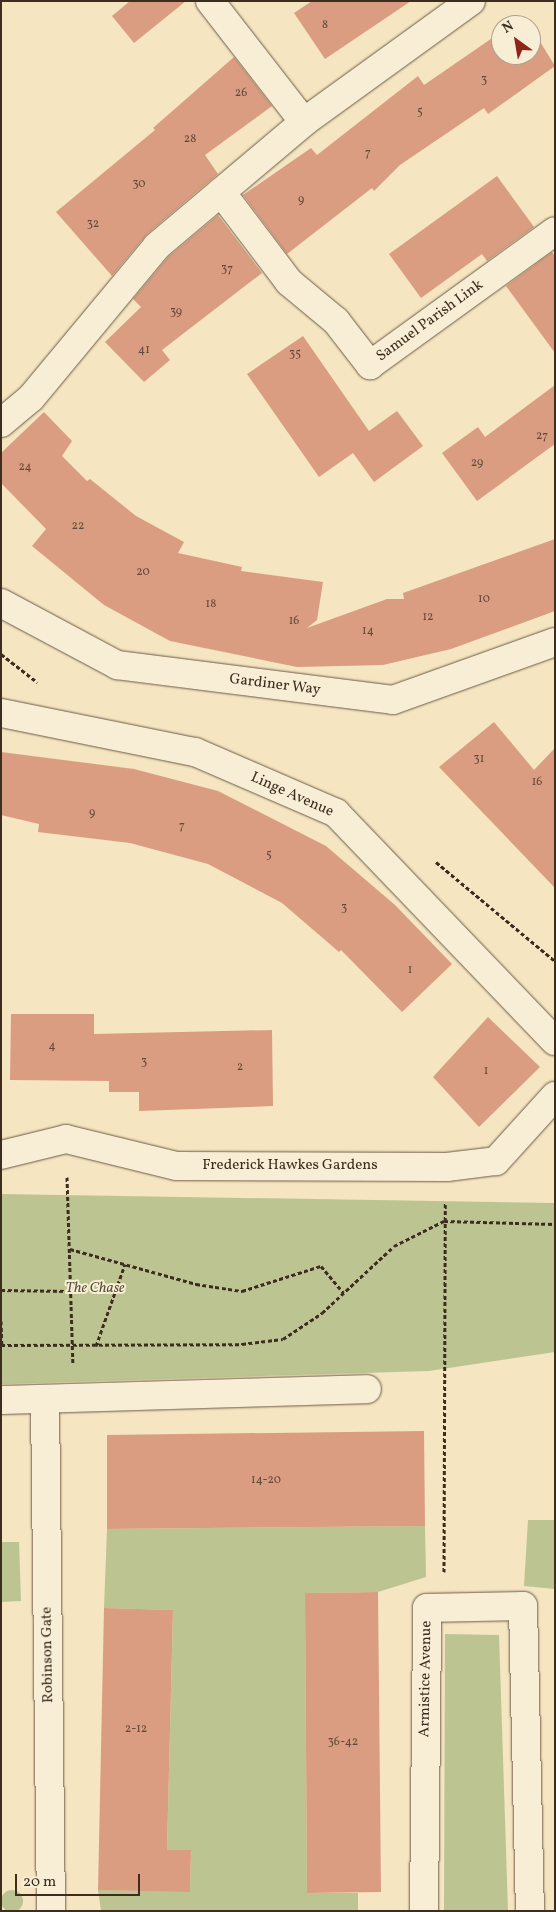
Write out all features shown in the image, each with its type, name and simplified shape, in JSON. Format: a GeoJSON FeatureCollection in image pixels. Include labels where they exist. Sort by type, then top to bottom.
{"type":"FeatureCollection","features":[{"type":"Feature","properties":{"kind":"street"},"geometry":{"type":"LineString","coordinates":[[210,1],[304,122]]}},
{"type":"Feature","properties":{"kind":"street"},"geometry":{"type":"LineString","coordinates":[[1,424],[31,398],[157,246],[304,122],[471,1]]}},
{"type":"Feature","properties":{"kind":"street","name":"Samuel Parish Link"},"geometry":{"type":"LineString","coordinates":[[221,192],[289,282],[336,321],[370,365],[555,231]]}},
{"type":"Feature","properties":{"kind":"street","name":"Gardiner Way"},"geometry":{"type":"LineString","coordinates":[[1,603],[117,665],[393,700],[555,642]]}},
{"type":"Feature","properties":{"kind":"street","name":"Linge Avenue"},"geometry":{"type":"LineString","coordinates":[[1,713],[195,752],[336,813],[555,1041]]}},
{"type":"Feature","properties":{"kind":"street","name":"Frederick Hawkes Gardens"},"geometry":{"type":"LineString","coordinates":[[1,1155],[66,1139],[176,1166],[446,1167],[496,1161],[555,1096]]}},
{"type":"Feature","properties":{"kind":"street"},"geometry":{"type":"LineString","coordinates":[[1,1400],[367,1389]]}},
{"type":"Feature","properties":{"kind":"street","name":"Robinson Gate"},"geometry":{"type":"LineString","coordinates":[[46,1400],[51,1911]]}},
{"type":"Feature","properties":{"kind":"street","name":"Armistice Avenue"},"geometry":{"type":"LineString","coordinates":[[424,1911],[427,1608],[524,1606],[530,1911]]}},
{"type":"Feature","properties":{"kind":"path"},"geometry":{"type":"LineString","coordinates":[[66,1139],[74,1346]]}},
{"type":"Feature","properties":{"kind":"path"},"geometry":{"type":"LineString","coordinates":[[444,1608],[444,1221],[446,1167]]}},
{"type":"Feature","properties":{"kind":"path"},"geometry":{"type":"LineString","coordinates":[[1,1322],[1,1345],[242,1344],[283,1339],[344,1293],[394,1246],[444,1221],[555,1224]]}},
{"type":"Feature","properties":{"kind":"path"},"geometry":{"type":"LineString","coordinates":[[70,1249],[125,1264],[242,1291],[321,1266],[344,1293]]}},
{"type":"Feature","properties":{"kind":"path"},"geometry":{"type":"LineString","coordinates":[[96,1346],[125,1264]]}},
{"type":"Feature","properties":{"kind":"path"},"geometry":{"type":"LineString","coordinates":[[1,1290],[72,1291]]}},
{"type":"Feature","properties":{"kind":"green space","name":"The Chase"},"geometry":{"type":"Polygon","coordinates":[[[1,1194],[555,1203],[555,1352],[429,1371],[1,1384],[1,1194]]]}},
{"type":"Feature","properties":{"kind":"green space"},"geometry":{"type":"Polygon","coordinates":[[[528,1520],[555,1520],[555,1589],[524,1586],[528,1520]]]}},
{"type":"Feature","properties":{"kind":"green space"},"geometry":{"type":"Polygon","coordinates":[[[425,1526],[426,1577],[378,1592],[305,1593],[307,1893],[358,1893],[358,1911],[101,1911],[98,1890],[190,1891],[191,1850],[167,1850],[173,1610],[104,1608],[107,1529],[425,1526]]]}},
{"type":"Feature","properties":{"kind":"green space"},"geometry":{"type":"Polygon","coordinates":[[[1,1542],[19,1542],[21,1601],[1,1602],[1,1542]]]}},
{"type":"Feature","properties":{"kind":"green space"},"geometry":{"type":"Polygon","coordinates":[[[445,1634],[499,1635],[508,1911],[444,1911],[445,1634]]]}},
{"type":"Feature","properties":{"kind":"green space"},"geometry":{"type":"Polygon","coordinates":[[[12,1890],[20,1893],[23,1901],[20,1909],[12,1912],[4,1909],[1,1901],[4,1893],[12,1890]]]}},
{"type":"Feature","properties":{"kind":"building"},"geometry":{"type":"Polygon","coordinates":[[[130,1],[186,1],[134,43],[112,16],[130,1]]]}},
{"type":"Feature","properties":{"kind":"building"},"geometry":{"type":"Polygon","coordinates":[[[312,1],[411,1],[325,59],[294,13],[312,1]]]}},
{"type":"Feature","properties":{"kind":"building"},"geometry":{"type":"Polygon","coordinates":[[[491,39],[491,65],[541,65],[541,43],[555,66],[488,114],[484,108],[400,165],[374,191],[372,188],[287,254],[243,195],[311,148],[317,155],[418,76],[424,85],[491,39]]]}},
{"type":"Feature","properties":{"kind":"building"},"geometry":{"type":"Polygon","coordinates":[[[234,57],[272,106],[205,155],[218,174],[147,234],[112,276],[56,212],[155,130],[153,128],[234,57]]]}},
{"type":"Feature","properties":{"kind":"building"},"geometry":{"type":"Polygon","coordinates":[[[497,176],[534,227],[487,261],[482,254],[421,298],[389,254],[497,176]]]}},
{"type":"Feature","properties":{"kind":"building"},"geometry":{"type":"Polygon","coordinates":[[[218,215],[262,273],[162,350],[170,360],[144,382],[105,342],[141,307],[133,299],[168,257],[218,215]]]}},
{"type":"Feature","properties":{"kind":"building"},"geometry":{"type":"Polygon","coordinates":[[[552,252],[555,256],[555,353],[506,286],[552,252]]]}},
{"type":"Feature","properties":{"kind":"building"},"geometry":{"type":"Polygon","coordinates":[[[303,336],[369,431],[397,411],[423,446],[374,482],[353,453],[319,477],[247,374],[303,336]]]}},
{"type":"Feature","properties":{"kind":"building"},"geometry":{"type":"Polygon","coordinates":[[[555,385],[555,444],[477,501],[442,453],[478,427],[485,437],[555,385]]]}},
{"type":"Feature","properties":{"kind":"building"},"geometry":{"type":"Polygon","coordinates":[[[44,412],[72,441],[62,456],[87,481],[90,479],[136,516],[184,542],[178,553],[242,567],[241,571],[323,582],[317,620],[307,628],[387,599],[404,599],[403,593],[555,539],[555,611],[451,649],[383,665],[297,667],[170,641],[104,605],[32,546],[46,529],[1,483],[1,453],[44,412]]]}},
{"type":"Feature","properties":{"kind":"building"},"geometry":{"type":"Polygon","coordinates":[[[494,722],[534,770],[555,748],[555,888],[439,767],[494,722]]]}},
{"type":"Feature","properties":{"kind":"building"},"geometry":{"type":"Polygon","coordinates":[[[1,752],[134,769],[218,791],[326,846],[395,905],[452,964],[402,1012],[341,950],[339,952],[282,903],[208,864],[130,843],[38,832],[39,824],[1,815],[1,752]]]}},
{"type":"Feature","properties":{"kind":"building"},"geometry":{"type":"Polygon","coordinates":[[[11,1014],[94,1014],[94,1034],[272,1030],[273,1106],[139,1111],[139,1092],[109,1092],[109,1081],[10,1080],[11,1014]]]}},
{"type":"Feature","properties":{"kind":"building"},"geometry":{"type":"Polygon","coordinates":[[[488,1017],[540,1067],[479,1127],[433,1077],[488,1017]]]}},
{"type":"Feature","properties":{"kind":"building"},"geometry":{"type":"Polygon","coordinates":[[[424,1431],[425,1526],[107,1529],[107,1435],[424,1431]]]}},
{"type":"Feature","properties":{"kind":"building"},"geometry":{"type":"Polygon","coordinates":[[[378,1592],[381,1892],[307,1893],[305,1593],[378,1592]]]}},
{"type":"Feature","properties":{"kind":"building"},"geometry":{"type":"Polygon","coordinates":[[[104,1608],[173,1610],[167,1850],[191,1850],[190,1892],[98,1890],[104,1608]]]}}]}
